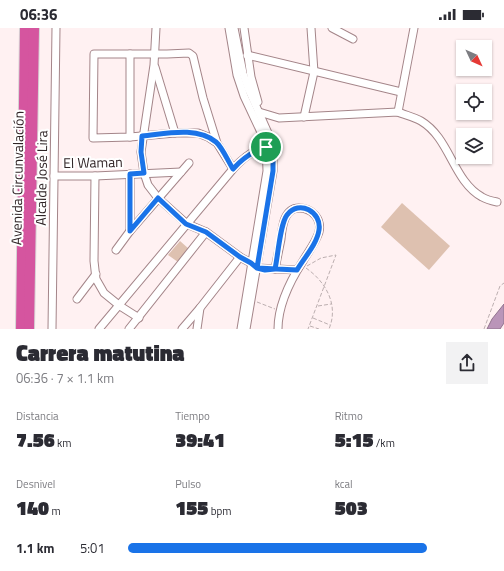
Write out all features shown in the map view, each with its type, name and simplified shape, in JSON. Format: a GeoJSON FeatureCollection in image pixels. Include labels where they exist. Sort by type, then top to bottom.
{"type":"FeatureCollection","features":[{"type":"Feature","properties":{"kind":"highway","name":"Avenida Circunvalación"},"geometry":{"type":"LineString","coordinates":[[21,329],[25,28]]}},
{"type":"Feature","properties":{"kind":"highway","name":"Avenida Circunvalación"},"geometry":{"type":"LineString","coordinates":[[29,329],[34,28]]}},
{"type":"Feature","properties":{"kind":"street","name":"Alcalde José Lira"},"geometry":{"type":"LineString","coordinates":[[52,329],[56,28]]}},
{"type":"Feature","properties":{"kind":"street"},"geometry":{"type":"LineString","coordinates":[[156,28],[154,65],[142,136],[141,152],[144,173],[148,186],[158,198],[186,224],[206,232],[254,266],[265,270],[297,270]]}},
{"type":"Feature","properties":{"kind":"street"},"geometry":{"type":"LineString","coordinates":[[229,28],[237,75],[244,96],[266,143],[270,148]]}},
{"type":"Feature","properties":{"kind":"street"},"geometry":{"type":"LineString","coordinates":[[234,28],[243,73],[248,88],[261,113],[279,118],[398,112],[422,122],[431,130],[472,190],[482,197],[497,202]]}},
{"type":"Feature","properties":{"kind":"street"},"geometry":{"type":"LineString","coordinates":[[241,329],[273,171],[270,148],[272,142],[261,113],[255,91],[247,55],[244,28]]}},
{"type":"Feature","properties":{"kind":"street"},"geometry":{"type":"LineString","coordinates":[[304,117],[314,71],[311,28]]}},
{"type":"Feature","properties":{"kind":"street"},"geometry":{"type":"LineString","coordinates":[[332,28],[354,39]]}},
{"type":"Feature","properties":{"kind":"street"},"geometry":{"type":"LineString","coordinates":[[398,112],[414,28]]}},
{"type":"Feature","properties":{"kind":"street"},"geometry":{"type":"LineString","coordinates":[[217,143],[198,133],[93,138],[94,54],[189,53],[193,56],[217,143],[233,169]]}},
{"type":"Feature","properties":{"kind":"street"},"geometry":{"type":"LineString","coordinates":[[130,54],[130,137]]}},
{"type":"Feature","properties":{"kind":"street"},"geometry":{"type":"LineString","coordinates":[[247,55],[401,92]]}},
{"type":"Feature","properties":{"kind":"street"},"geometry":{"type":"LineString","coordinates":[[154,65],[175,133]]}},
{"type":"Feature","properties":{"kind":"street"},"geometry":{"type":"LineString","coordinates":[[99,329],[120,306],[186,224],[242,159],[260,149],[270,148]]}},
{"type":"Feature","properties":{"kind":"street"},"geometry":{"type":"LineString","coordinates":[[116,250],[158,198],[189,164]]}},
{"type":"Feature","properties":{"kind":"street","name":"El Waman"},"geometry":{"type":"LineString","coordinates":[[54,176],[95,176],[181,172]]}},
{"type":"Feature","properties":{"kind":"street"},"geometry":{"type":"LineString","coordinates":[[130,174],[130,231]]}},
{"type":"Feature","properties":{"kind":"street"},"geometry":{"type":"LineString","coordinates":[[95,176],[94,261],[96,279],[104,293],[120,306],[139,318]]}},
{"type":"Feature","properties":{"kind":"street"},"geometry":{"type":"LineString","coordinates":[[275,269],[282,226],[286,216],[291,210],[297,208],[304,208],[312,211],[318,217],[320,223],[319,232],[287,289],[280,311],[278,329]]}},
{"type":"Feature","properties":{"kind":"street"},"geometry":{"type":"LineString","coordinates":[[129,329],[206,232]]}},
{"type":"Feature","properties":{"kind":"street"},"geometry":{"type":"LineString","coordinates":[[182,329],[240,257]]}},
{"type":"Feature","properties":{"kind":"street"},"geometry":{"type":"LineString","coordinates":[[246,329],[251,301],[254,266]]}},
{"type":"Feature","properties":{"kind":"street"},"geometry":{"type":"LineString","coordinates":[[77,299],[96,274]]}},
{"type":"Feature","properties":{"kind":"street"},"geometry":{"type":"LineString","coordinates":[[197,329],[200,308]]}},
{"type":"Feature","properties":{"kind":"path"},"geometry":{"type":"LineString","coordinates":[[308,329],[325,286],[336,255],[321,258],[312,262],[306,268],[316,275],[325,286],[330,293],[333,313],[329,329]]}},
{"type":"Feature","properties":{"kind":"path"},"geometry":{"type":"LineString","coordinates":[[484,329],[500,286],[504,283]]}},
{"type":"Feature","properties":{"kind":"path"},"geometry":{"type":"LineString","coordinates":[[251,301],[280,311]]}},
{"type":"Feature","properties":{"kind":"path"},"geometry":{"type":"LineString","coordinates":[[317,306],[331,304]]}},
{"type":"Feature","properties":{"kind":"path"},"geometry":{"type":"LineString","coordinates":[[312,318],[331,325]]}},
{"type":"Feature","properties":{"kind":"path"},"geometry":{"type":"LineString","coordinates":[[309,326],[319,329]]}},
{"type":"Feature","properties":{"kind":"shaded area"},"geometry":{"type":"Polygon","coordinates":[[[402,203],[450,246],[429,270],[381,227],[402,203]]]}},
{"type":"Feature","properties":{"kind":"shaded area"},"geometry":{"type":"Polygon","coordinates":[[[180,241],[189,249],[178,262],[168,255],[180,241]]]}},
{"type":"Feature","properties":{"kind":"shaded area"},"geometry":{"type":"Polygon","coordinates":[[[504,304],[504,323],[500,329],[487,329],[492,319],[504,304]]]}},
{"type":"Feature","properties":{"kind":"route"},"geometry":{"type":"LineString","coordinates":[[266,147],[242,159],[233,169],[217,143],[198,133],[175,133],[142,136],[141,152],[144,173],[130,174],[130,231],[158,198],[186,224],[206,232],[257,268],[265,270],[297,270],[319,232],[320,223],[318,217],[312,211],[304,208],[291,210],[286,216],[282,226],[275,269],[265,270],[257,268],[273,171],[273,148],[266,147]]}}]}
